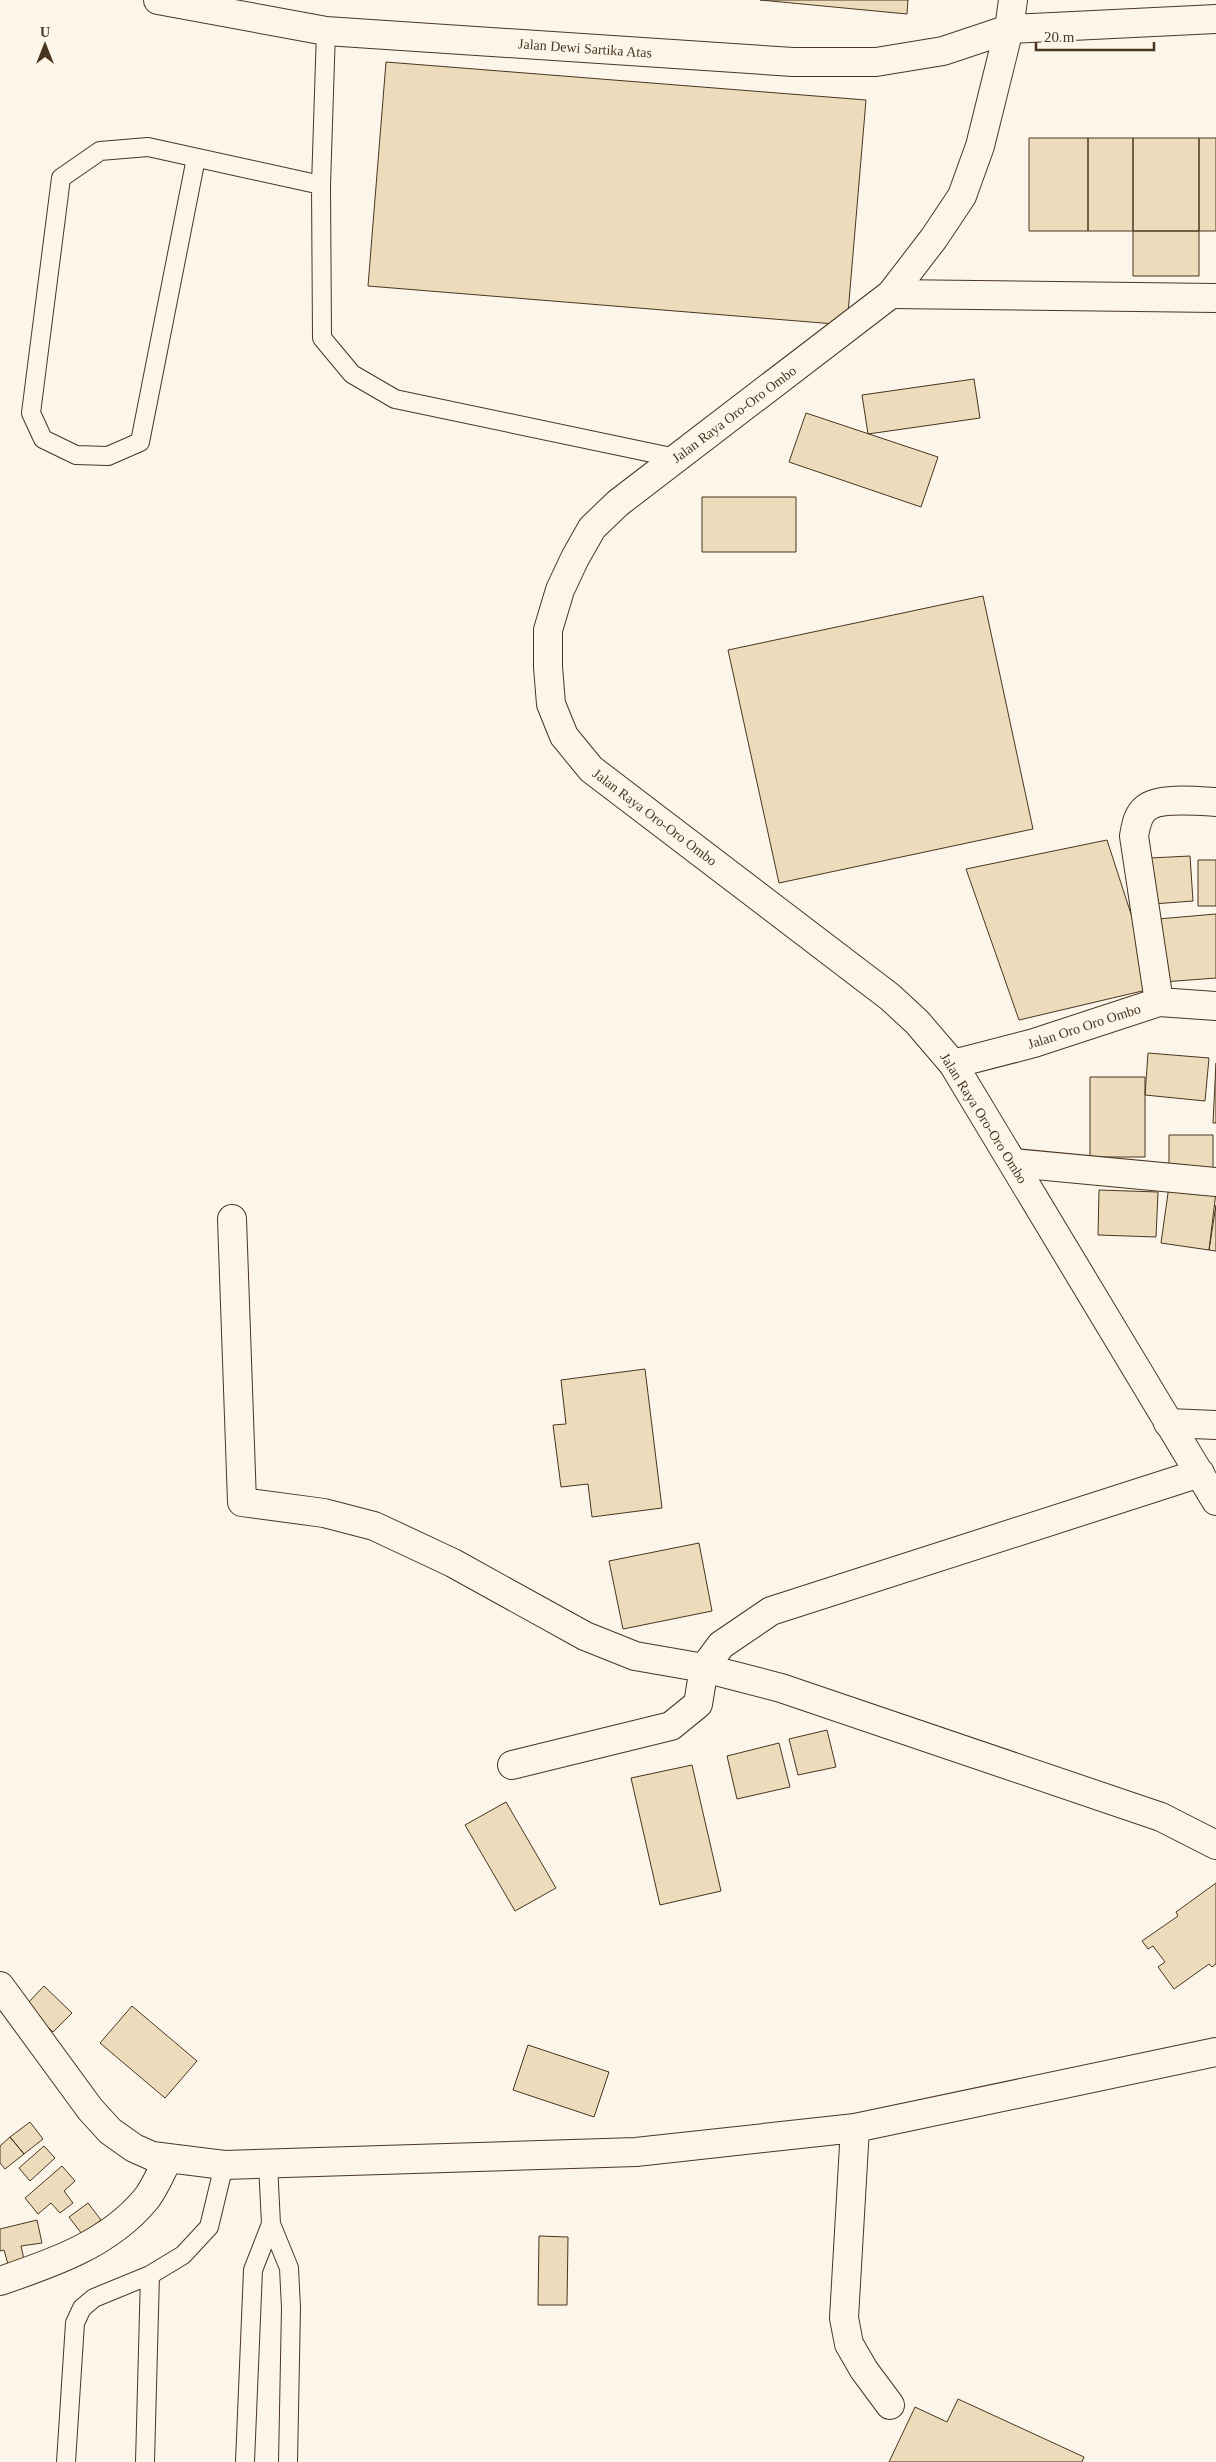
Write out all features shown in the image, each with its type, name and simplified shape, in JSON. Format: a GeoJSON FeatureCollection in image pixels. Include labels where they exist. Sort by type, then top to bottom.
{"type":"FeatureCollection","features":[{"type":"Feature","properties":{"kind":"street","name":"Jalan Dewi Sartika Atas"},"geometry":{"type":"LineString","coordinates":[[158,0],[326,31],[793,62],[876,62],[943,51],[1009,29],[1216,19]]}},
{"type":"Feature","properties":{"kind":"street","name":"Jalan Raya Oro-Oro Ombo"},"geometry":{"type":"LineString","coordinates":[[1013,0],[1009,29],[980,146],[962,196],[934,238],[892,294],[618,503],[592,528],[560,590],[548,630],[548,668],[551,704],[564,736],[591,769],[890,997],[917,1022],[953,1064],[1216,1501]]}},
{"type":"Feature","properties":{"kind":"street"},"geometry":{"type":"LineString","coordinates":[[892,294],[1216,298]]}},
{"type":"Feature","properties":{"kind":"street"},"geometry":{"type":"LineString","coordinates":[[1159,1002],[1134,836],[1137,819],[1146,807],[1161,803],[1183,801],[1216,802]]}},
{"type":"Feature","properties":{"kind":"street","name":"Jalan Oro Oro Ombo"},"geometry":{"type":"LineString","coordinates":[[953,1064],[1034,1043],[1159,1002],[1216,1006]]}},
{"type":"Feature","properties":{"kind":"street"},"geometry":{"type":"LineString","coordinates":[[1014,1163],[1216,1182]]}},
{"type":"Feature","properties":{"kind":"street"},"geometry":{"type":"LineString","coordinates":[[232,1219],[242,1502],[324,1513],[374,1526],[453,1563],[585,1636],[635,1656],[704,1668],[782,1688],[1161,1817],[1216,1845]]}},
{"type":"Feature","properties":{"kind":"street"},"geometry":{"type":"LineString","coordinates":[[1168,1422],[1216,1425]]}},
{"type":"Feature","properties":{"kind":"street"},"geometry":{"type":"LineString","coordinates":[[512,1765],[671,1726],[698,1704],[704,1668],[721,1645],[771,1611],[1200,1473]]}},
{"type":"Feature","properties":{"kind":"street"},"geometry":{"type":"LineString","coordinates":[[0,1986],[90,2109],[110,2131],[134,2148],[168,2159],[224,2165],[636,2152],[855,2128],[1216,2052]]}},
{"type":"Feature","properties":{"kind":"street"},"geometry":{"type":"LineString","coordinates":[[855,2128],[844,2318],[849,2344],[864,2370],[890,2405]]}},
{"type":"Feature","properties":{"kind":"street"},"geometry":{"type":"LineString","coordinates":[[0,2281],[47,2265],[88,2246],[124,2222],[147,2198],[168,2159]]}},
{"type":"Feature","properties":{"kind":"lane"},"geometry":{"type":"LineString","coordinates":[[326,31],[321,185],[322,338],[352,374],[395,399],[676,458]]}},
{"type":"Feature","properties":{"kind":"lane"},"geometry":{"type":"LineString","coordinates":[[196,158],[140,442],[108,456],[76,454],[44,439],[31,413],[61,178],[100,151],[148,147],[321,185]]}},
{"type":"Feature","properties":{"kind":"lane"},"geometry":{"type":"LineString","coordinates":[[268,2164],[271,2224],[289,2268],[291,2308],[288,2462]]}},
{"type":"Feature","properties":{"kind":"lane"},"geometry":{"type":"LineString","coordinates":[[66,2462],[74,2323],[82,2308],[94,2298],[150,2275],[183,2256],[208,2227],[224,2165]]}},
{"type":"Feature","properties":{"kind":"lane"},"geometry":{"type":"LineString","coordinates":[[245,2462],[253,2270],[271,2224]]}},
{"type":"Feature","properties":{"kind":"lane"},"geometry":{"type":"LineString","coordinates":[[146,2462],[150,2275]]}},
{"type":"Feature","properties":{"kind":"building"},"geometry":{"type":"Polygon","coordinates":[[[760,0],[908,0],[907,14],[760,0]]]}},
{"type":"Feature","properties":{"kind":"building"},"geometry":{"type":"Polygon","coordinates":[[[386,62],[866,100],[847,325],[368,286],[386,62]]]}},
{"type":"Feature","properties":{"kind":"building"},"geometry":{"type":"Polygon","coordinates":[[[1029,138],[1088,138],[1088,231],[1029,231],[1029,138]]]}},
{"type":"Feature","properties":{"kind":"building"},"geometry":{"type":"Polygon","coordinates":[[[1088,138],[1133,138],[1133,231],[1088,231],[1088,138]]]}},
{"type":"Feature","properties":{"kind":"building"},"geometry":{"type":"Polygon","coordinates":[[[1133,138],[1199,138],[1199,231],[1133,231],[1133,138]]]}},
{"type":"Feature","properties":{"kind":"building"},"geometry":{"type":"Polygon","coordinates":[[[1199,138],[1216,138],[1216,231],[1199,231],[1199,138]]]}},
{"type":"Feature","properties":{"kind":"building"},"geometry":{"type":"Polygon","coordinates":[[[1133,231],[1199,231],[1199,276],[1133,276],[1133,231]]]}},
{"type":"Feature","properties":{"kind":"building"},"geometry":{"type":"Polygon","coordinates":[[[974,379],[980,418],[868,434],[862,395],[974,379]]]}},
{"type":"Feature","properties":{"kind":"building"},"geometry":{"type":"Polygon","coordinates":[[[806,413],[938,457],[921,507],[789,462],[806,413]]]}},
{"type":"Feature","properties":{"kind":"building"},"geometry":{"type":"Polygon","coordinates":[[[702,497],[796,497],[796,552],[702,552],[702,497]]]}},
{"type":"Feature","properties":{"kind":"building"},"geometry":{"type":"Polygon","coordinates":[[[983,596],[1033,829],[779,883],[728,650],[983,596]]]}},
{"type":"Feature","properties":{"kind":"building"},"geometry":{"type":"Polygon","coordinates":[[[1107,840],[1155,988],[1019,1020],[966,869],[1107,840]]]}},
{"type":"Feature","properties":{"kind":"building"},"geometry":{"type":"Polygon","coordinates":[[[1190,856],[1193,901],[1153,904],[1150,858],[1190,856]]]}},
{"type":"Feature","properties":{"kind":"building"},"geometry":{"type":"Polygon","coordinates":[[[1198,860],[1216,860],[1216,906],[1198,906],[1198,860]]]}},
{"type":"Feature","properties":{"kind":"building"},"geometry":{"type":"Polygon","coordinates":[[[1216,914],[1216,978],[1163,982],[1158,919],[1216,914]]]}},
{"type":"Feature","properties":{"kind":"building"},"geometry":{"type":"Polygon","coordinates":[[[1148,1053],[1209,1058],[1205,1101],[1145,1095],[1148,1053]]]}},
{"type":"Feature","properties":{"kind":"building"},"geometry":{"type":"Polygon","coordinates":[[[1216,1063],[1216,1123],[1213,1123],[1216,1063]]]}},
{"type":"Feature","properties":{"kind":"building"},"geometry":{"type":"Polygon","coordinates":[[[1090,1077],[1145,1077],[1145,1157],[1090,1157],[1090,1077]]]}},
{"type":"Feature","properties":{"kind":"building"},"geometry":{"type":"Polygon","coordinates":[[[1169,1135],[1213,1135],[1213,1176],[1169,1176],[1169,1135]]]}},
{"type":"Feature","properties":{"kind":"building"},"geometry":{"type":"Polygon","coordinates":[[[1169,1186],[1216,1192],[1209,1250],[1161,1243],[1169,1186]]]}},
{"type":"Feature","properties":{"kind":"building"},"geometry":{"type":"Polygon","coordinates":[[[1099,1190],[1158,1192],[1156,1237],[1098,1235],[1099,1190]]]}},
{"type":"Feature","properties":{"kind":"building"},"geometry":{"type":"Polygon","coordinates":[[[1216,1205],[1216,1251],[1209,1250],[1216,1205]]]}},
{"type":"Feature","properties":{"kind":"building"},"geometry":{"type":"Polygon","coordinates":[[[645,1369],[662,1508],[592,1517],[588,1484],[561,1487],[553,1425],[566,1424],[561,1380],[645,1369]]]}},
{"type":"Feature","properties":{"kind":"building"},"geometry":{"type":"Polygon","coordinates":[[[699,1543],[712,1611],[623,1629],[609,1561],[699,1543]]]}},
{"type":"Feature","properties":{"kind":"building"},"geometry":{"type":"Polygon","coordinates":[[[827,1730],[836,1767],[798,1775],[789,1739],[827,1730]]]}},
{"type":"Feature","properties":{"kind":"building"},"geometry":{"type":"Polygon","coordinates":[[[779,1743],[790,1787],[737,1799],[727,1756],[779,1743]]]}},
{"type":"Feature","properties":{"kind":"building"},"geometry":{"type":"Polygon","coordinates":[[[692,1765],[721,1891],[660,1905],[631,1778],[692,1765]]]}},
{"type":"Feature","properties":{"kind":"building"},"geometry":{"type":"Polygon","coordinates":[[[506,1802],[556,1888],[515,1911],[465,1825],[506,1802]]]}},
{"type":"Feature","properties":{"kind":"building"},"geometry":{"type":"Polygon","coordinates":[[[1216,1883],[1216,1964],[1212,1967],[1209,1964],[1174,1989],[1158,1967],[1165,1962],[1153,1946],[1148,1949],[1142,1941],[1178,1916],[1176,1912],[1216,1883]]]}},
{"type":"Feature","properties":{"kind":"building"},"geometry":{"type":"Polygon","coordinates":[[[44,1986],[72,2013],[53,2032],[25,2006],[44,1986]]]}},
{"type":"Feature","properties":{"kind":"building"},"geometry":{"type":"Polygon","coordinates":[[[132,2006],[197,2061],[165,2098],[100,2043],[132,2006]]]}},
{"type":"Feature","properties":{"kind":"building"},"geometry":{"type":"Polygon","coordinates":[[[528,2045],[609,2072],[594,2117],[513,2090],[528,2045]]]}},
{"type":"Feature","properties":{"kind":"building"},"geometry":{"type":"Polygon","coordinates":[[[30,2122],[43,2139],[24,2154],[10,2137],[30,2122]]]}},
{"type":"Feature","properties":{"kind":"building"},"geometry":{"type":"Polygon","coordinates":[[[10,2137],[24,2154],[5,2169],[0,2163],[0,2146],[10,2137]]]}},
{"type":"Feature","properties":{"kind":"building"},"geometry":{"type":"Polygon","coordinates":[[[44,2146],[55,2158],[30,2181],[19,2168],[44,2146]]]}},
{"type":"Feature","properties":{"kind":"building"},"geometry":{"type":"Polygon","coordinates":[[[62,2166],[75,2181],[64,2191],[73,2203],[60,2213],[51,2203],[38,2214],[25,2198],[62,2166]]]}},
{"type":"Feature","properties":{"kind":"building"},"geometry":{"type":"Polygon","coordinates":[[[88,2203],[101,2220],[82,2234],[69,2217],[88,2203]]]}},
{"type":"Feature","properties":{"kind":"building"},"geometry":{"type":"Polygon","coordinates":[[[37,2220],[42,2243],[21,2246],[25,2264],[9,2268],[4,2250],[0,2251],[0,2229],[37,2220]]]}},
{"type":"Feature","properties":{"kind":"building"},"geometry":{"type":"Polygon","coordinates":[[[539,2236],[568,2237],[567,2305],[538,2305],[539,2236]]]}},
{"type":"Feature","properties":{"kind":"building"},"geometry":{"type":"Polygon","coordinates":[[[958,2399],[1084,2457],[1082,2462],[889,2462],[915,2407],[947,2422],[958,2399]]]}}]}
